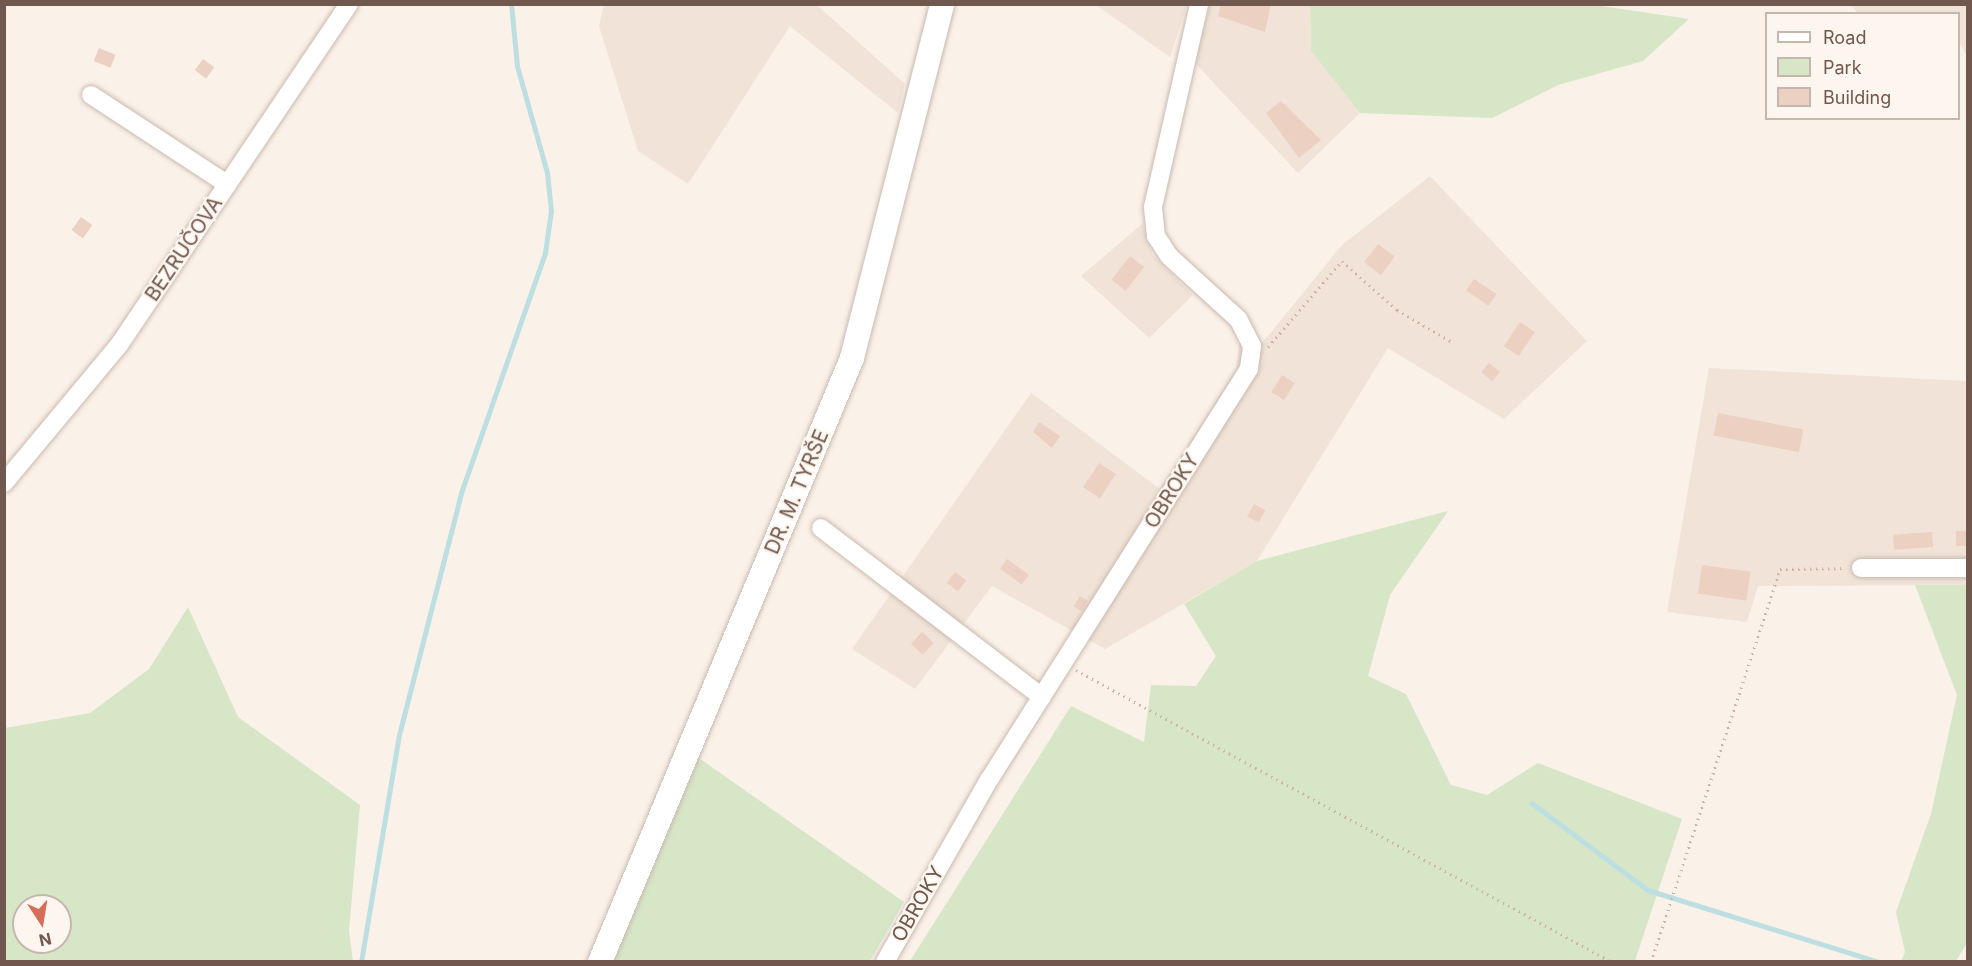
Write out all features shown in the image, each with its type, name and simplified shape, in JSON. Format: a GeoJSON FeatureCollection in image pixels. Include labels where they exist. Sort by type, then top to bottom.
{"type":"FeatureCollection","features":[{"type":"Feature","properties":{"kind":"street","name":"BEZRUČOVA"},"geometry":{"type":"LineString","coordinates":[[4,483],[109,358],[349,4]]}},
{"type":"Feature","properties":{"kind":"street","name":"DR. M. TYRŠE"},"geometry":{"type":"LineString","coordinates":[[600,962],[852,358],[942,4]]}},
{"type":"Feature","properties":{"kind":"street"},"geometry":{"type":"LineString","coordinates":[[1199,4],[1154,207],[1156,236],[1169,256],[1238,319],[1251,351]]}},
{"type":"Feature","properties":{"kind":"street"},"geometry":{"type":"LineString","coordinates":[[92,95],[227,184]]}},
{"type":"Feature","properties":{"kind":"street","name":"OBROKY"},"geometry":{"type":"LineString","coordinates":[[885,962],[1042,697],[1250,368],[1251,351]]}},
{"type":"Feature","properties":{"kind":"street"},"geometry":{"type":"LineString","coordinates":[[821,528],[1042,697]]}},
{"type":"Feature","properties":{"kind":"street"},"geometry":{"type":"LineString","coordinates":[[1861,568],[1968,567]]}},
{"type":"Feature","properties":{"kind":"path"},"geometry":{"type":"LineString","coordinates":[[1251,351],[1270,347],[1342,261],[1397,310],[1454,343]]}},
{"type":"Feature","properties":{"kind":"path"},"geometry":{"type":"LineString","coordinates":[[1651,962],[1780,569],[1861,568]]}},
{"type":"Feature","properties":{"kind":"path"},"geometry":{"type":"LineString","coordinates":[[1064,663],[1612,962]]}},
{"type":"Feature","properties":{"kind":"shaded area"},"geometry":{"type":"Polygon","coordinates":[[[604,5],[817,5],[905,84],[898,113],[790,26],[688,184],[638,151],[599,26],[604,5]]]}},
{"type":"Feature","properties":{"kind":"shaded area"},"geometry":{"type":"Polygon","coordinates":[[[1096,5],[1187,5],[1170,57],[1096,5]]]}},
{"type":"Feature","properties":{"kind":"shaded area"},"geometry":{"type":"Polygon","coordinates":[[[1210,5],[1310,5],[1311,51],[1360,113],[1298,173],[1194,62],[1210,5]]]}},
{"type":"Feature","properties":{"kind":"shaded area"},"geometry":{"type":"Polygon","coordinates":[[[1851,5],[1967,5],[1967,56],[1960,44],[1960,12],[1856,12],[1851,5]]]}},
{"type":"Feature","properties":{"kind":"shaded area"},"geometry":{"type":"Polygon","coordinates":[[[1430,176],[1587,341],[1504,419],[1388,348],[1257,561],[1105,649],[992,586],[915,689],[852,649],[1031,393],[1160,489],[1236,370],[1239,343],[1263,342],[1342,245],[1430,176]]]}},
{"type":"Feature","properties":{"kind":"shaded area"},"geometry":{"type":"Polygon","coordinates":[[[1142,224],[1153,255],[1193,295],[1149,338],[1081,276],[1142,224]]]}},
{"type":"Feature","properties":{"kind":"shaded area"},"geometry":{"type":"Polygon","coordinates":[[[1709,368],[1967,381],[1967,585],[1758,586],[1747,622],[1667,612],[1709,368]]]}},
{"type":"Feature","properties":{"kind":"green space"},"geometry":{"type":"Polygon","coordinates":[[[1588,4],[1689,19],[1643,61],[1558,85],[1492,118],[1360,113],[1311,51],[1310,5],[1588,4]]]}},
{"type":"Feature","properties":{"kind":"green space"},"geometry":{"type":"Polygon","coordinates":[[[1448,511],[1390,595],[1368,676],[1406,694],[1451,785],[1487,795],[1538,763],[1682,819],[1635,961],[910,961],[1071,706],[1144,742],[1151,685],[1196,686],[1216,656],[1184,604],[1257,561],[1448,511]]]}},
{"type":"Feature","properties":{"kind":"green space"},"geometry":{"type":"Polygon","coordinates":[[[1915,585],[1967,585],[1968,941],[1956,961],[1901,961],[1905,952],[1896,912],[1931,814],[1957,695],[1915,585]]]}},
{"type":"Feature","properties":{"kind":"green space"},"geometry":{"type":"Polygon","coordinates":[[[188,607],[238,717],[360,805],[349,931],[353,961],[5,961],[5,728],[90,713],[149,669],[188,607]]]}},
{"type":"Feature","properties":{"kind":"green space"},"geometry":{"type":"Polygon","coordinates":[[[696,756],[904,902],[870,961],[609,962],[696,756]]]}},
{"type":"Feature","properties":{"kind":"building"},"geometry":{"type":"Polygon","coordinates":[[[1221,4],[1271,4],[1265,32],[1218,16],[1221,4]]]}},
{"type":"Feature","properties":{"kind":"building"},"geometry":{"type":"Polygon","coordinates":[[[99,48],[116,55],[110,68],[94,61],[99,48]]]}},
{"type":"Feature","properties":{"kind":"building"},"geometry":{"type":"Polygon","coordinates":[[[203,59],[214,67],[206,79],[195,70],[203,59]]]}},
{"type":"Feature","properties":{"kind":"building"},"geometry":{"type":"Polygon","coordinates":[[[1281,101],[1321,140],[1299,158],[1266,113],[1281,101]]]}},
{"type":"Feature","properties":{"kind":"building"},"geometry":{"type":"Polygon","coordinates":[[[81,217],[92,225],[83,238],[72,230],[81,217]]]}},
{"type":"Feature","properties":{"kind":"building"},"geometry":{"type":"Polygon","coordinates":[[[1378,244],[1395,257],[1381,275],[1364,262],[1378,244]]]}},
{"type":"Feature","properties":{"kind":"building"},"geometry":{"type":"Polygon","coordinates":[[[1130,256],[1144,267],[1126,291],[1112,280],[1130,256]]]}},
{"type":"Feature","properties":{"kind":"building"},"geometry":{"type":"Polygon","coordinates":[[[1474,279],[1496,294],[1489,306],[1466,291],[1474,279]]]}},
{"type":"Feature","properties":{"kind":"building"},"geometry":{"type":"Polygon","coordinates":[[[1520,322],[1535,332],[1519,356],[1504,346],[1520,322]]]}},
{"type":"Feature","properties":{"kind":"building"},"geometry":{"type":"Polygon","coordinates":[[[1489,363],[1500,372],[1492,381],[1481,372],[1489,363]]]}},
{"type":"Feature","properties":{"kind":"building"},"geometry":{"type":"Polygon","coordinates":[[[1282,375],[1295,383],[1284,400],[1271,392],[1282,375]]]}},
{"type":"Feature","properties":{"kind":"building"},"geometry":{"type":"Polygon","coordinates":[[[1718,413],[1803,430],[1799,452],[1714,436],[1718,413]]]}},
{"type":"Feature","properties":{"kind":"building"},"geometry":{"type":"Polygon","coordinates":[[[1039,422],[1060,436],[1052,448],[1033,432],[1039,422]]]}},
{"type":"Feature","properties":{"kind":"building"},"geometry":{"type":"Polygon","coordinates":[[[1099,463],[1116,474],[1100,498],[1083,487],[1099,463]]]}},
{"type":"Feature","properties":{"kind":"building"},"geometry":{"type":"Polygon","coordinates":[[[1254,504],[1265,510],[1259,523],[1247,516],[1254,504]]]}},
{"type":"Feature","properties":{"kind":"building"},"geometry":{"type":"Polygon","coordinates":[[[1956,531],[1968,531],[1968,546],[1956,546],[1956,531]]]}},
{"type":"Feature","properties":{"kind":"building"},"geometry":{"type":"Polygon","coordinates":[[[1932,532],[1933,547],[1894,550],[1893,535],[1932,532]]]}},
{"type":"Feature","properties":{"kind":"building"},"geometry":{"type":"Polygon","coordinates":[[[1007,559],[1029,575],[1022,585],[1000,569],[1007,559]]]}},
{"type":"Feature","properties":{"kind":"building"},"geometry":{"type":"Polygon","coordinates":[[[1702,565],[1751,572],[1746,601],[1698,594],[1702,565]]]}},
{"type":"Feature","properties":{"kind":"building"},"geometry":{"type":"Polygon","coordinates":[[[955,572],[966,580],[958,592],[947,583],[955,572]]]}},
{"type":"Feature","properties":{"kind":"building"},"geometry":{"type":"Polygon","coordinates":[[[1080,596],[1088,601],[1081,611],[1074,606],[1080,596]]]}},
{"type":"Feature","properties":{"kind":"building"},"geometry":{"type":"Polygon","coordinates":[[[922,632],[934,643],[923,655],[911,644],[922,632]]]}},
{"type":"Feature","properties":{"kind":"waterway"},"geometry":{"type":"LineString","coordinates":[[361,962],[399,735],[461,493],[545,253],[551,211],[547,173],[517,66],[511,4]]}},
{"type":"Feature","properties":{"kind":"waterway"},"geometry":{"type":"LineString","coordinates":[[1532,803],[1648,890],[1879,962]]}}]}
